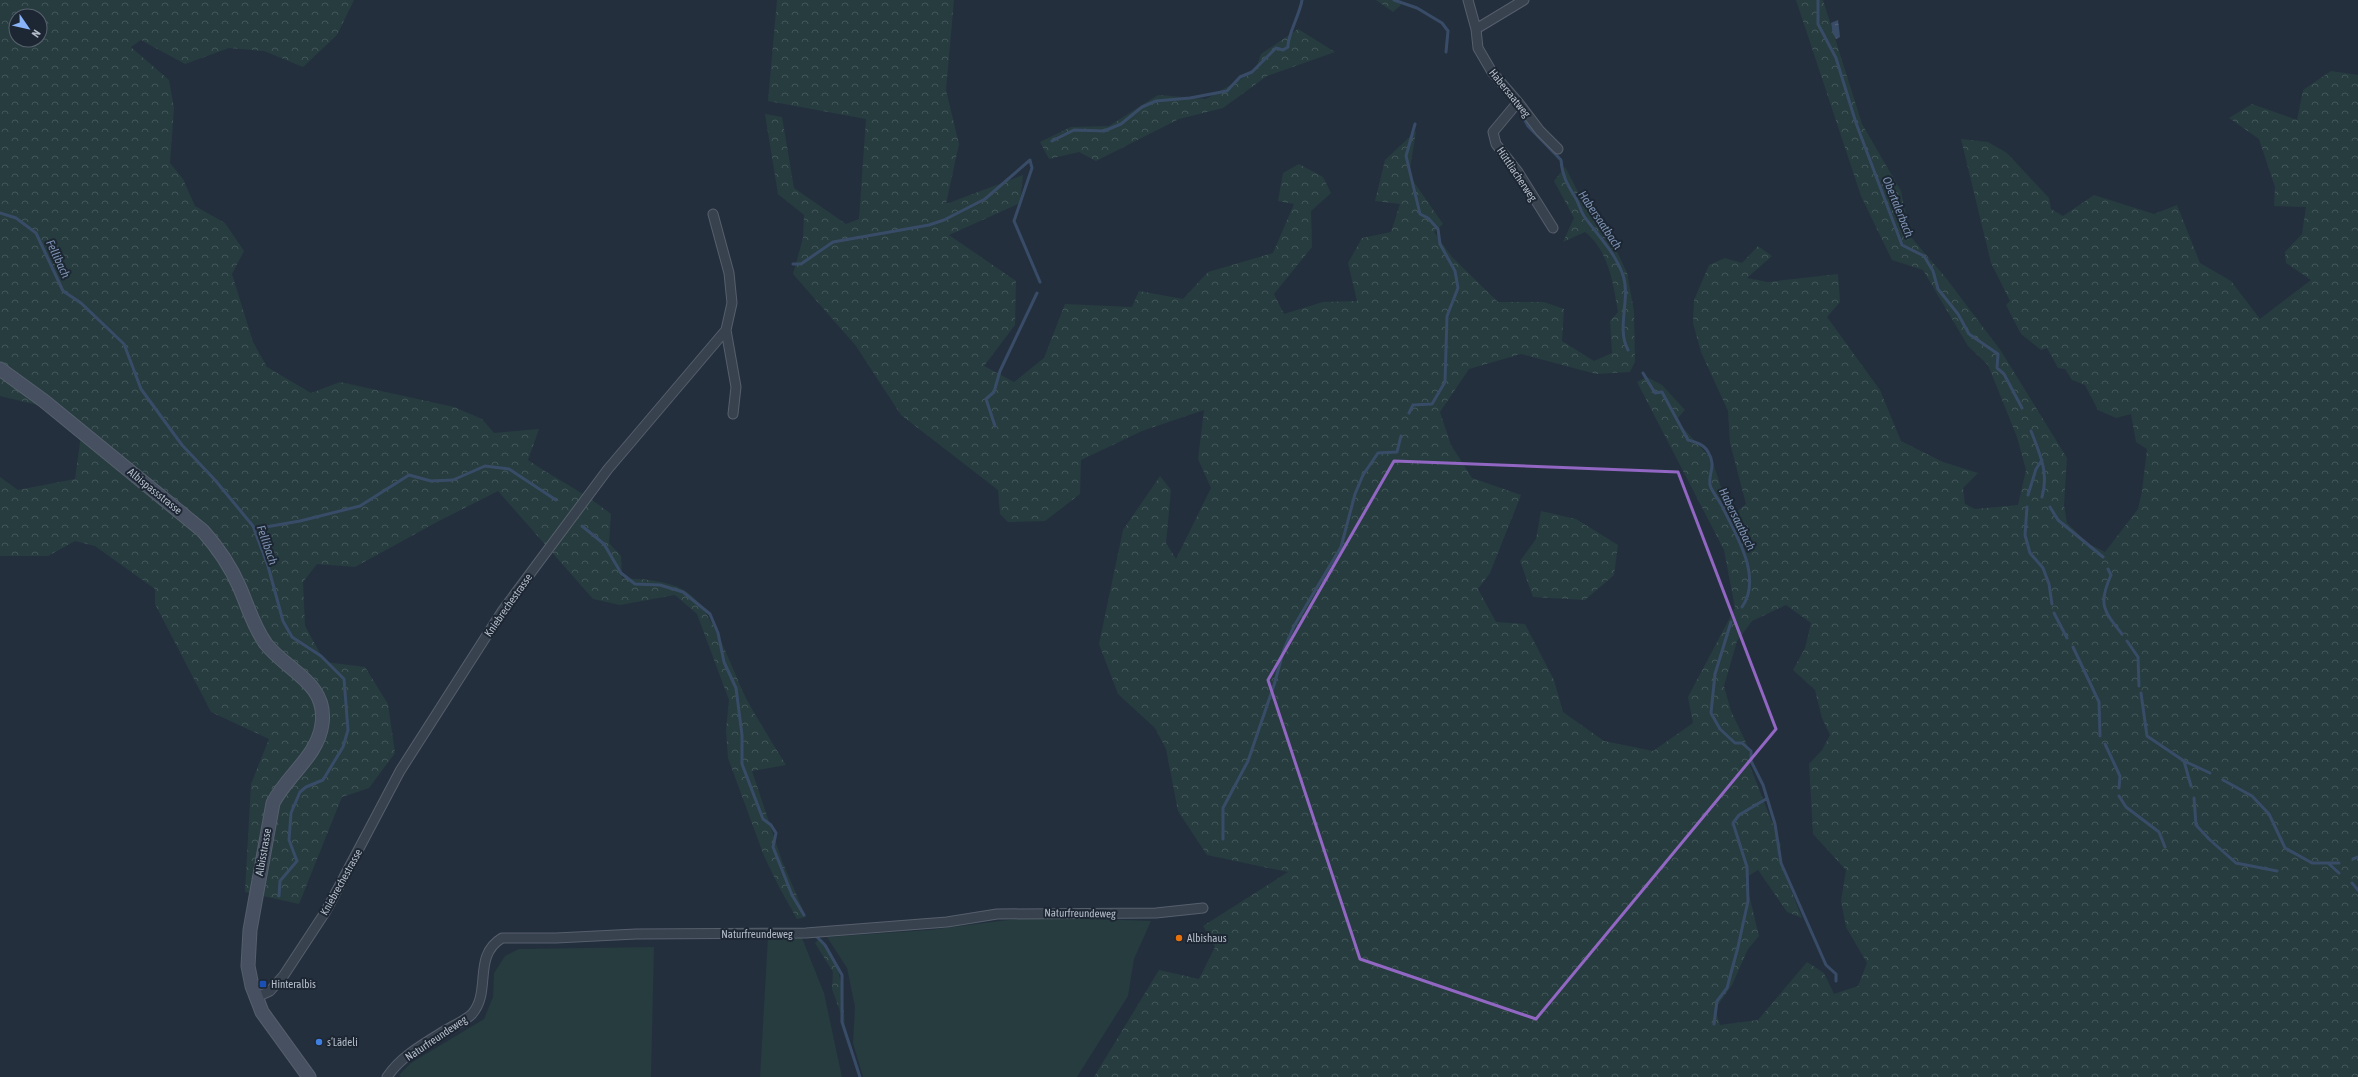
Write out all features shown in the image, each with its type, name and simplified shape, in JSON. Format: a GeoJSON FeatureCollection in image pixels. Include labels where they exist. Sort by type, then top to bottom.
{"type":"FeatureCollection","features":[{"type":"Feature","properties":{"kind":"main road","name":"Albispassstrasse"},"geometry":{"type":"LineString","coordinates":[[0,369],[44,401],[203,531],[219,549],[230,567],[255,625],[269,647]]}},
{"type":"Feature","properties":{"kind":"main road","name":"Albisstrasse"},"geometry":{"type":"LineString","coordinates":[[269,647],[312,686],[320,701],[322,723],[315,747],[279,791],[270,813],[248,945],[248,966],[255,998],[268,1023],[309,1077]]}},
{"type":"Feature","properties":{"kind":"street","name":"Habersaatweg"},"geometry":{"type":"LineString","coordinates":[[1468,0],[1476,29],[1478,48],[1492,72],[1518,102],[1540,131],[1558,149]]}},
{"type":"Feature","properties":{"kind":"street"},"geometry":{"type":"LineString","coordinates":[[1476,29],[1524,0]]}},
{"type":"Feature","properties":{"kind":"street","name":"Hüttliacherweg"},"geometry":{"type":"LineString","coordinates":[[1518,102],[1493,132],[1496,144],[1518,172],[1553,228]]}},
{"type":"Feature","properties":{"kind":"street","name":"Kniebrechestrasse"},"geometry":{"type":"LineString","coordinates":[[255,998],[270,991],[284,975],[326,911],[400,771],[503,610],[608,469],[726,330],[732,303],[729,273],[713,214]]}},
{"type":"Feature","properties":{"kind":"street"},"geometry":{"type":"LineString","coordinates":[[726,330],[736,387],[733,414]]}},
{"type":"Feature","properties":{"kind":"street","name":"Naturfreundeweg"},"geometry":{"type":"LineString","coordinates":[[387,1077],[406,1056],[420,1045],[471,1014],[479,998],[488,949],[502,938],[556,938],[636,934],[806,933],[947,922],[997,914],[1156,914],[1203,908]]}},
{"type":"Feature","properties":{"kind":"highlighted area"},"geometry":{"type":"Polygon","coordinates":[[[1394,461],[1678,472],[1776,729],[1536,1019],[1360,959],[1268,680],[1394,461]]]}},
{"type":"Feature","properties":{"kind":"green space"},"geometry":{"type":"Polygon","coordinates":[[[0,0],[354,0],[337,35],[303,67],[264,51],[229,48],[185,64],[141,40],[131,47],[169,80],[174,108],[170,163],[183,179],[195,206],[225,223],[244,251],[232,274],[253,342],[267,367],[311,393],[340,382],[454,407],[482,419],[494,433],[539,429],[528,460],[591,499],[611,514],[609,543],[621,556],[622,578],[655,581],[680,588],[687,592],[696,601],[705,612],[713,626],[747,700],[786,765],[752,771],[782,861],[806,917],[797,919],[779,887],[764,856],[728,758],[726,730],[729,700],[697,614],[675,595],[620,605],[593,599],[498,491],[437,522],[355,567],[317,564],[303,582],[305,626],[325,662],[365,667],[388,704],[395,753],[369,788],[342,797],[299,904],[245,892],[251,784],[269,739],[211,712],[155,604],[155,589],[95,546],[75,541],[48,556],[0,556],[0,477],[18,490],[75,479],[81,435],[46,407],[0,396],[0,0]]]}},
{"type":"Feature","properties":{"kind":"green space"},"geometry":{"type":"Polygon","coordinates":[[[777,0],[954,0],[946,90],[959,144],[946,204],[1023,175],[1020,203],[949,235],[1016,281],[1015,325],[984,366],[1014,382],[1044,358],[1065,304],[1132,307],[1139,291],[1183,299],[1208,272],[1273,253],[1294,204],[1278,201],[1283,173],[1299,164],[1323,177],[1331,193],[1311,211],[1312,247],[1274,294],[1284,314],[1323,302],[1357,301],[1348,263],[1362,238],[1391,232],[1400,204],[1375,201],[1385,160],[1416,131],[1409,175],[1443,224],[1434,232],[1452,257],[1498,302],[1544,302],[1564,309],[1562,341],[1594,361],[1612,353],[1610,321],[1618,312],[1609,268],[1600,248],[1585,232],[1563,242],[1574,218],[1554,181],[1565,167],[1588,211],[1612,241],[1627,273],[1634,311],[1635,362],[1630,372],[1596,374],[1521,354],[1469,369],[1440,412],[1451,445],[1472,478],[1521,495],[1490,573],[1478,589],[1496,622],[1525,624],[1554,680],[1563,712],[1604,741],[1653,751],[1693,723],[1688,697],[1735,608],[1724,550],[1637,382],[1647,377],[1662,385],[1685,410],[1676,420],[1712,460],[1731,517],[1746,504],[1730,443],[1728,411],[1701,352],[1693,323],[1694,300],[1709,265],[1725,258],[1742,263],[1758,246],[1772,256],[1747,278],[1768,282],[1838,274],[1840,302],[1827,317],[1880,390],[1901,441],[1943,462],[1978,473],[1963,488],[1965,504],[1975,509],[2018,505],[2026,470],[2017,437],[1988,365],[1968,346],[1923,270],[1892,260],[1861,196],[1796,0],[1823,0],[1862,124],[1901,191],[1910,236],[1946,278],[2001,351],[2067,458],[2064,505],[2067,523],[2089,544],[2105,552],[2138,509],[2142,491],[2147,449],[2136,442],[2131,414],[2116,418],[2098,410],[2085,385],[2072,380],[2065,369],[2058,368],[2047,348],[2041,350],[2021,334],[2006,305],[2010,301],[1991,263],[1961,139],[1988,142],[2007,153],[2049,198],[2051,209],[2063,216],[2094,195],[2154,214],[2177,205],[2200,263],[2231,281],[2260,319],[2311,280],[2286,263],[2285,252],[2302,234],[2306,207],[2274,206],[2275,187],[2259,139],[2229,118],[2252,104],[2297,120],[2303,90],[2331,71],[2358,75],[2358,1077],[1094,1077],[1159,970],[1199,979],[1215,947],[1203,926],[1288,872],[1207,855],[1178,811],[1166,749],[1155,728],[1118,694],[1099,644],[1123,530],[1160,476],[1171,490],[1166,543],[1176,559],[1211,488],[1198,459],[1204,410],[1142,431],[1081,460],[1080,494],[1045,521],[1008,522],[1000,514],[998,490],[901,415],[856,346],[793,274],[803,238],[804,215],[778,194],[765,114],[782,117],[794,188],[846,224],[859,219],[866,119],[768,101],[777,0]],[[1786,605],[1752,621],[1737,641],[1724,686],[1731,711],[1749,749],[1750,766],[1781,845],[1778,857],[1802,918],[1787,912],[1758,870],[1745,878],[1759,936],[1748,949],[1732,985],[1715,1009],[1720,1025],[1758,1020],[1807,962],[1824,973],[1834,994],[1858,986],[1867,963],[1846,927],[1841,901],[1846,870],[1813,834],[1809,764],[1822,750],[1830,735],[1822,718],[1815,690],[1793,670],[1805,648],[1811,623],[1786,605]]]}},
{"type":"Feature","properties":{"kind":"green space"},"geometry":{"type":"Polygon","coordinates":[[[1376,0],[1397,0],[1401,5],[1393,12],[1376,0]]]}},
{"type":"Feature","properties":{"kind":"green space"},"geometry":{"type":"Polygon","coordinates":[[[1298,29],[1335,52],[1267,76],[1223,108],[1179,119],[1096,161],[1079,152],[1049,159],[1040,142],[1071,127],[1109,126],[1158,95],[1206,99],[1255,71],[1261,54],[1298,29]]]}},
{"type":"Feature","properties":{"kind":"green space"},"geometry":{"type":"Polygon","coordinates":[[[1541,511],[1576,519],[1618,545],[1614,575],[1585,600],[1533,597],[1520,561],[1536,539],[1541,511]]]}},
{"type":"Feature","properties":{"kind":"green space"},"geometry":{"type":"Polygon","coordinates":[[[1031,917],[1151,921],[1134,959],[1128,996],[1077,1077],[863,1077],[853,1043],[855,1007],[847,968],[827,937],[929,930],[1031,917]]]}},
{"type":"Feature","properties":{"kind":"green space"},"geometry":{"type":"Polygon","coordinates":[[[768,937],[802,938],[824,993],[842,1077],[760,1077],[768,937]]]}},
{"type":"Feature","properties":{"kind":"green space"},"geometry":{"type":"Polygon","coordinates":[[[820,938],[828,948],[833,958],[840,978],[845,1025],[832,989],[833,972],[815,943],[820,938]]]}},
{"type":"Feature","properties":{"kind":"green space"},"geometry":{"type":"Polygon","coordinates":[[[654,947],[651,1077],[401,1077],[399,1075],[411,1063],[484,1019],[493,997],[494,973],[505,956],[519,949],[654,947]]]}},
{"type":"Feature","properties":{"kind":"water"},"geometry":{"type":"Polygon","coordinates":[[[1838,20],[1840,37],[1836,39],[1833,34],[1831,23],[1838,20]]]}},
{"type":"Feature","properties":{"kind":"waterway"},"geometry":{"type":"LineString","coordinates":[[1052,141],[1074,130],[1104,131],[1121,124],[1142,107],[1156,101],[1190,98],[1227,91],[1240,77],[1252,72],[1276,48],[1283,50],[1288,47],[1289,37],[1302,0]]}},
{"type":"Feature","properties":{"kind":"waterway","name":"Habersaatbach"},"geometry":{"type":"LineString","coordinates":[[1394,0],[1417,8],[1442,23],[1448,31],[1446,52]]}},
{"type":"Feature","properties":{"kind":"waterway","name":"Obertalerbach"},"geometry":{"type":"LineString","coordinates":[[1818,0],[1818,24],[1836,58],[1856,123],[1902,245],[1924,256],[1933,271],[1938,289],[1958,314],[1969,334],[1998,354],[1997,368],[2004,374],[2022,408]]}},
{"type":"Feature","properties":{"kind":"waterway","name":"Habersaatbach"},"geometry":{"type":"LineString","coordinates":[[1521,113],[1528,126],[1561,160],[1565,179],[1583,214],[1611,251],[1620,267],[1625,284],[1623,332],[1628,350]]}},
{"type":"Feature","properties":{"kind":"waterway"},"geometry":{"type":"LineString","coordinates":[[1409,413],[1413,405],[1432,404],[1445,382],[1447,316],[1458,288],[1455,271],[1440,244],[1438,229],[1428,218],[1420,214],[1406,156],[1415,124]]}},
{"type":"Feature","properties":{"kind":"waterway"},"geometry":{"type":"LineString","coordinates":[[793,264],[801,264],[833,242],[929,225],[944,220],[985,199],[1030,160],[1032,168],[1014,221],[1040,282]]}},
{"type":"Feature","properties":{"kind":"waterway","name":"Fellibach"},"geometry":{"type":"LineString","coordinates":[[0,213],[16,218],[36,233],[63,291],[81,303],[124,344],[141,389],[182,445],[215,480],[253,526],[268,566],[283,621],[292,637],[321,656],[344,679],[348,730],[343,747],[323,780],[306,787],[300,792],[291,813],[289,840],[297,861],[280,881],[279,896]]}},
{"type":"Feature","properties":{"kind":"waterway"},"geometry":{"type":"LineString","coordinates":[[995,426],[986,399],[994,392],[1000,371],[1037,293]]}},
{"type":"Feature","properties":{"kind":"waterway","name":"Habersaatbach"},"geometry":{"type":"LineString","coordinates":[[1643,373],[1655,393],[1662,392],[1688,440],[1702,445],[1711,457],[1712,465],[1710,485],[1740,543],[1749,570],[1750,583],[1748,595],[1742,607]]}},
{"type":"Feature","properties":{"kind":"waterway"},"geometry":{"type":"LineString","coordinates":[[2031,431],[2044,472],[2044,488],[2042,497]]}},
{"type":"Feature","properties":{"kind":"waterway"},"geometry":{"type":"LineString","coordinates":[[1223,839],[1223,808],[1248,761],[1274,685],[1284,649],[1294,626],[1341,547],[1355,494],[1363,475],[1378,453],[1397,452],[1401,436]]}},
{"type":"Feature","properties":{"kind":"waterway"},"geometry":{"type":"LineString","coordinates":[[2028,495],[2036,469],[2042,460]]}},
{"type":"Feature","properties":{"kind":"waterway"},"geometry":{"type":"LineString","coordinates":[[254,529],[300,521],[360,506],[409,475],[431,481],[453,480],[485,466],[509,469],[556,500]]}},
{"type":"Feature","properties":{"kind":"waterway"},"geometry":{"type":"LineString","coordinates":[[2027,507],[2025,535],[2030,553],[2043,568],[2049,584],[2052,604]]}},
{"type":"Feature","properties":{"kind":"waterway"},"geometry":{"type":"LineString","coordinates":[[2050,507],[2058,520],[2103,557]]}},
{"type":"Feature","properties":{"kind":"waterway"},"geometry":{"type":"LineString","coordinates":[[582,526],[604,544],[621,573],[635,584],[660,585],[683,592],[710,614],[718,633],[724,662],[736,688],[742,735],[742,764],[763,819],[771,825],[776,833],[773,847],[792,895],[804,915]]}},
{"type":"Feature","properties":{"kind":"waterway"},"geometry":{"type":"LineString","coordinates":[[2108,569],[2111,575],[2105,593],[2104,606],[2110,619],[2122,634]]}},
{"type":"Feature","properties":{"kind":"waterway"},"geometry":{"type":"LineString","coordinates":[[2054,613],[2067,638]]}},
{"type":"Feature","properties":{"kind":"waterway"},"geometry":{"type":"LineString","coordinates":[[1731,622],[1715,674],[1711,713],[1720,729],[1735,743],[1742,743],[1751,751],[1751,761],[1763,785],[1775,824],[1781,863],[1826,965],[1836,974],[1836,981]]}},
{"type":"Feature","properties":{"kind":"waterway"},"geometry":{"type":"LineString","coordinates":[[2127,641],[2138,657],[2139,686]]}},
{"type":"Feature","properties":{"kind":"waterway"},"geometry":{"type":"LineString","coordinates":[[2073,647],[2099,702],[2100,736]]}},
{"type":"Feature","properties":{"kind":"waterway"},"geometry":{"type":"LineString","coordinates":[[2141,693],[2147,736],[2184,761],[2210,773]]}},
{"type":"Feature","properties":{"kind":"waterway"},"geometry":{"type":"LineString","coordinates":[[2105,744],[2120,776],[2119,788]]}},
{"type":"Feature","properties":{"kind":"waterway"},"geometry":{"type":"LineString","coordinates":[[2184,761],[2191,786]]}},
{"type":"Feature","properties":{"kind":"waterway"},"geometry":{"type":"LineString","coordinates":[[2223,780],[2252,796],[2269,814],[2285,848],[2312,863],[2339,863]]}},
{"type":"Feature","properties":{"kind":"waterway"},"geometry":{"type":"LineString","coordinates":[[2119,796],[2126,807],[2159,832],[2165,847]]}},
{"type":"Feature","properties":{"kind":"waterway"},"geometry":{"type":"LineString","coordinates":[[2194,798],[2196,825],[2236,863],[2277,871]]}},
{"type":"Feature","properties":{"kind":"waterway"},"geometry":{"type":"LineString","coordinates":[[1714,1024],[1717,1001],[1727,988],[1748,901],[1747,867],[1733,823],[1739,815],[1766,799]]}},
{"type":"Feature","properties":{"kind":"waterway"},"geometry":{"type":"LineString","coordinates":[[2353,859],[2358,857]]}},
{"type":"Feature","properties":{"kind":"waterway"},"geometry":{"type":"LineString","coordinates":[[2329,864],[2339,873]]}},
{"type":"Feature","properties":{"kind":"waterway"},"geometry":{"type":"LineString","coordinates":[[2352,883],[2358,890]]}},
{"type":"Feature","properties":{"kind":"waterway"},"geometry":{"type":"LineString","coordinates":[[817,937],[825,945],[842,975],[842,1022],[860,1077]]}},
{"type":"Feature","properties":{"kind":"place","name":"Albishaus"},"geometry":{"type":"Point","coordinates":[1179,938]}},
{"type":"Feature","properties":{"kind":"place","name":"Hinteralbis"},"geometry":{"type":"Point","coordinates":[263,984]}},
{"type":"Feature","properties":{"kind":"place","name":"s‘Lädeli"},"geometry":{"type":"Point","coordinates":[319,1042]}}]}
